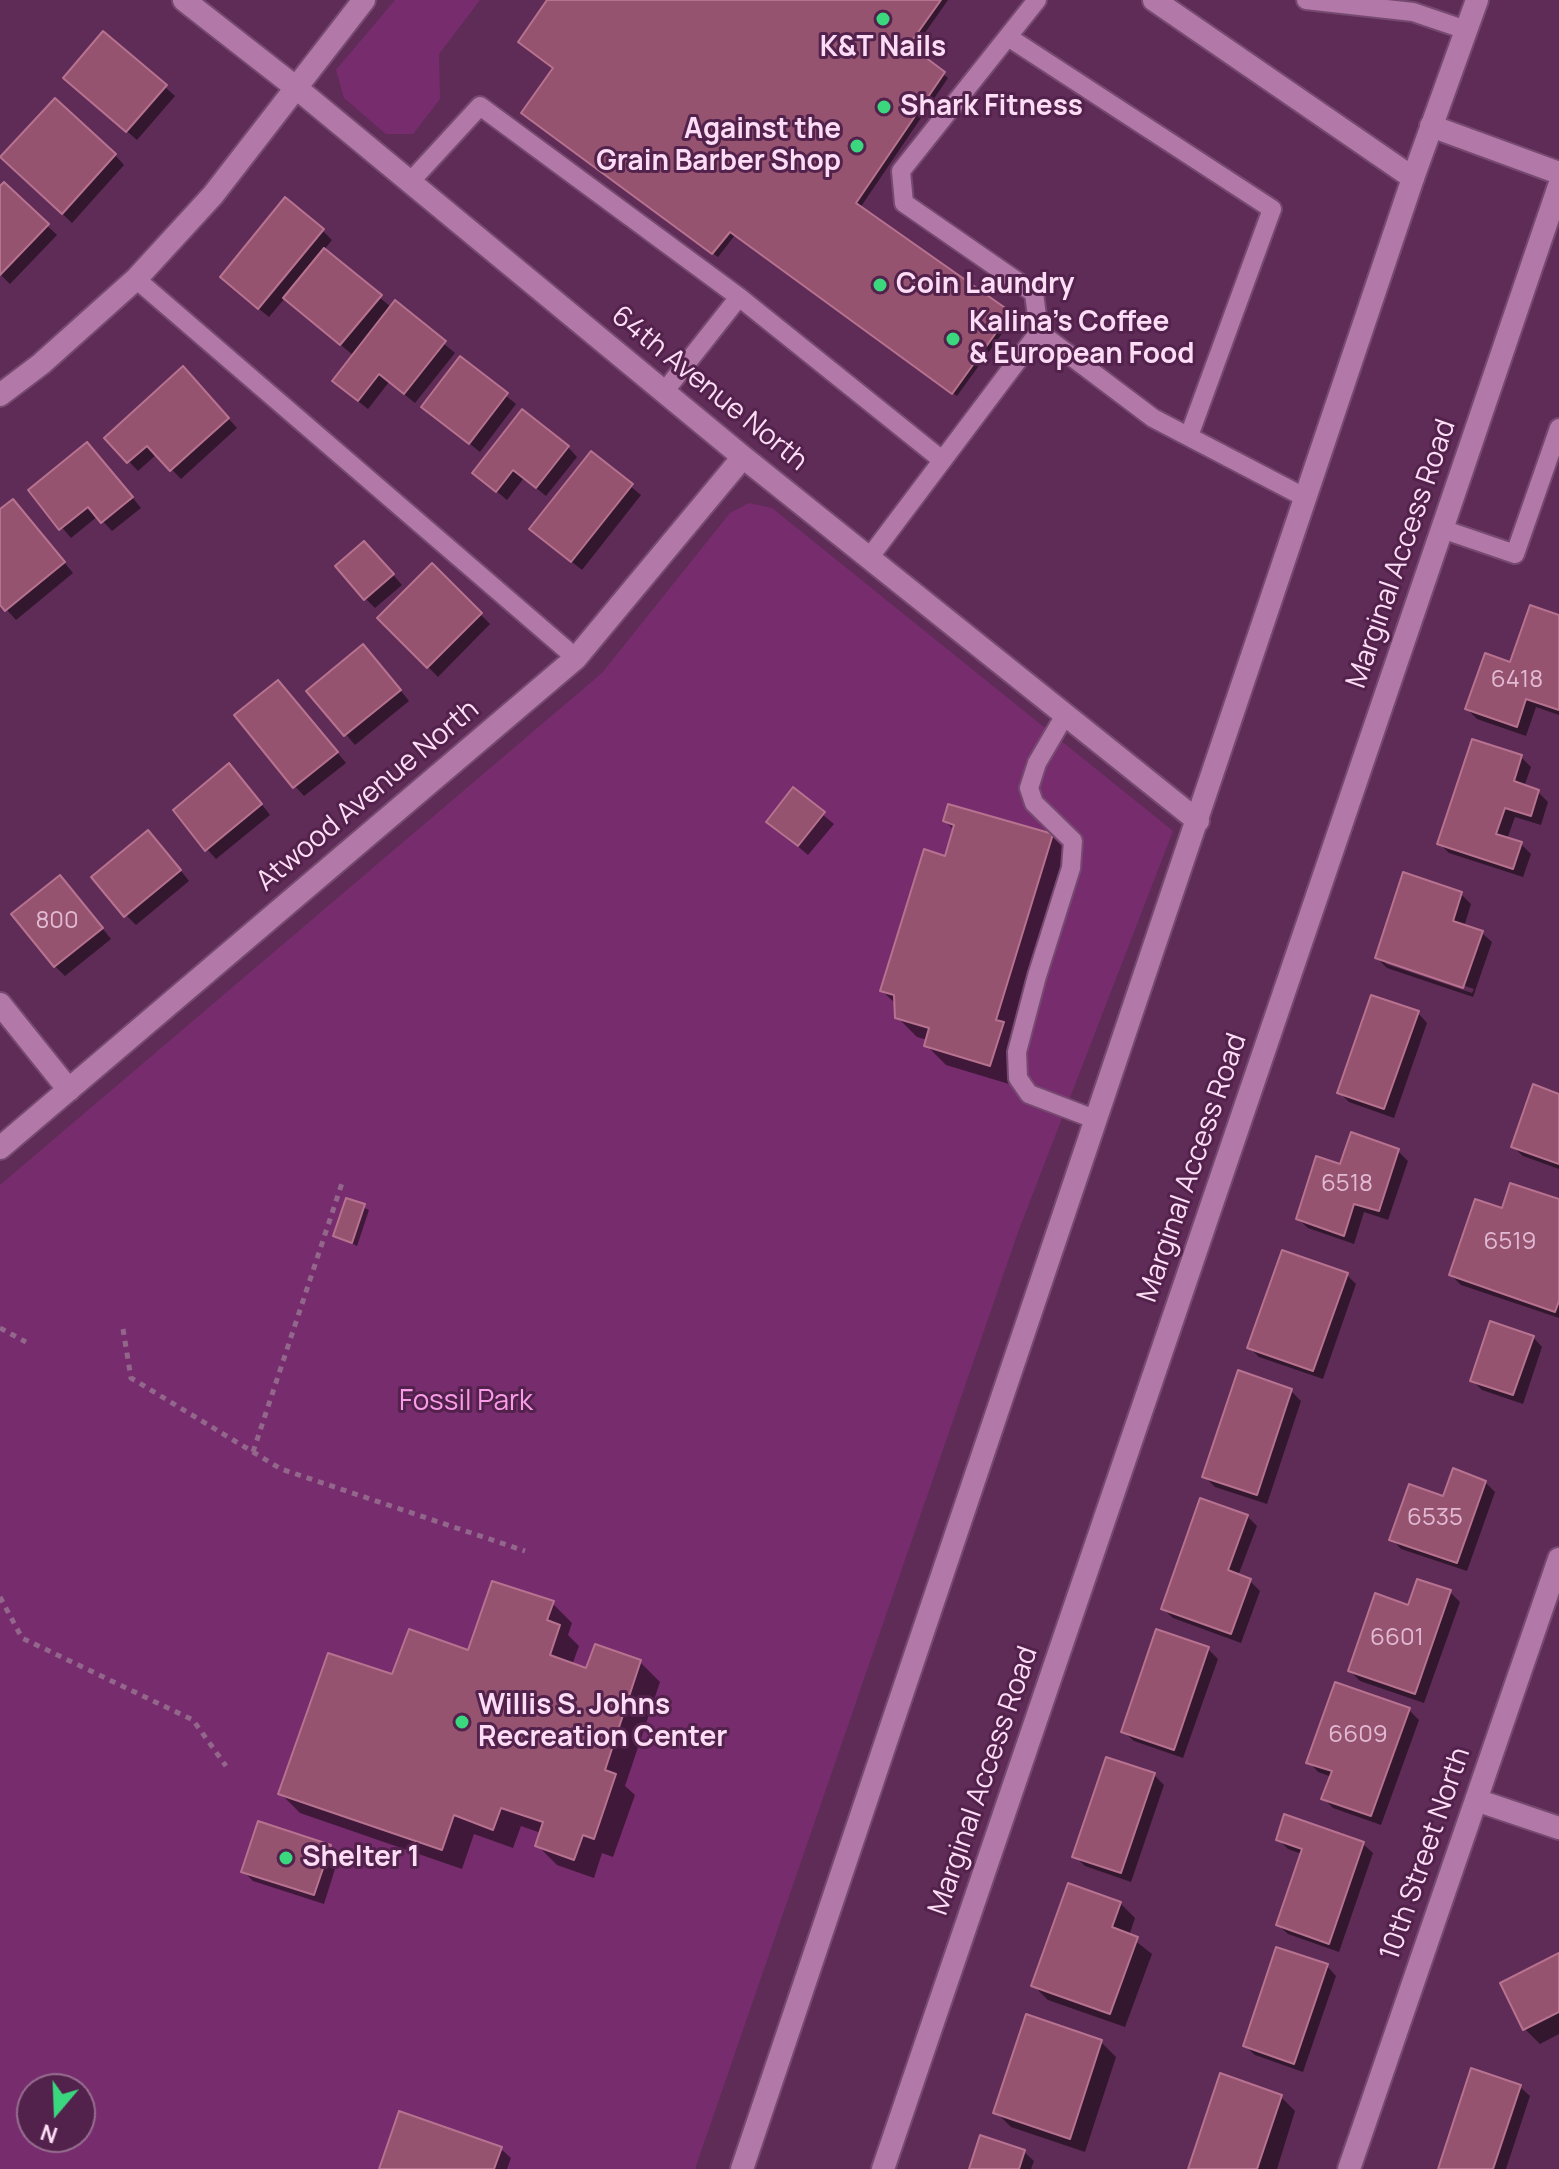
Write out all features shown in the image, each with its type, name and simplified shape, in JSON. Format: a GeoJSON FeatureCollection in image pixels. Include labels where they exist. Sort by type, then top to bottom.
{"type":"FeatureCollection","features":[{"type":"Feature","properties":{"kind":"street","name":"64th Avenue North"},"geometry":{"type":"LineString","coordinates":[[184,0],[294,86],[743,457],[1198,821]]}},
{"type":"Feature","properties":{"kind":"street"},"geometry":{"type":"LineString","coordinates":[[0,395],[41,364],[136,279],[213,195],[294,86],[364,0]]}},
{"type":"Feature","properties":{"kind":"street"},"geometry":{"type":"LineString","coordinates":[[1154,0],[1413,178]]}},
{"type":"Feature","properties":{"kind":"street"},"geometry":{"type":"LineString","coordinates":[[742,2169],[1413,178],[1477,0]]}},
{"type":"Feature","properties":{"kind":"street"},"geometry":{"type":"LineString","coordinates":[[1431,126],[1559,173]]}},
{"type":"Feature","properties":{"kind":"street","name":"Marginal Access Road"},"geometry":{"type":"LineString","coordinates":[[883,2169],[1559,186]]}},
{"type":"Feature","properties":{"kind":"street","name":"Atwood Avenue North"},"geometry":{"type":"LineString","coordinates":[[0,1148],[576,658],[743,457]]}},
{"type":"Feature","properties":{"kind":"street"},"geometry":{"type":"LineString","coordinates":[[0,1004],[69,1090]]}},
{"type":"Feature","properties":{"kind":"street","name":"10th Street North"},"geometry":{"type":"LineString","coordinates":[[1349,2169],[1559,1559]]}},
{"type":"Feature","properties":{"kind":"street"},"geometry":{"type":"LineString","coordinates":[[1476,1800],[1559,1828]]}},
{"type":"Feature","properties":{"kind":"lane"},"geometry":{"type":"LineString","coordinates":[[869,558],[1039,332],[1034,293],[904,203],[901,171],[1037,0]]}},
{"type":"Feature","properties":{"kind":"lane"},"geometry":{"type":"LineString","coordinates":[[1306,0],[1373,3],[1413,12],[1466,30]]}},
{"type":"Feature","properties":{"kind":"lane"},"geometry":{"type":"LineString","coordinates":[[1008,37],[1272,209],[1189,436]]}},
{"type":"Feature","properties":{"kind":"lane"},"geometry":{"type":"LineString","coordinates":[[410,182],[480,106],[739,297],[942,460]]}},
{"type":"Feature","properties":{"kind":"lane"},"geometry":{"type":"LineString","coordinates":[[136,279],[576,658]]}},
{"type":"Feature","properties":{"kind":"lane"},"geometry":{"type":"LineString","coordinates":[[664,392],[739,297]]}},
{"type":"Feature","properties":{"kind":"lane"},"geometry":{"type":"LineString","coordinates":[[1039,332],[1153,418],[1306,498]]}},
{"type":"Feature","properties":{"kind":"lane"},"geometry":{"type":"LineString","coordinates":[[1442,529],[1515,554],[1559,428]]}},
{"type":"Feature","properties":{"kind":"lane"},"geometry":{"type":"LineString","coordinates":[[1065,715],[1037,763],[1029,788],[1034,803],[1073,841],[1071,868],[1017,1052],[1018,1078],[1029,1094],[1097,1120]]}},
{"type":"Feature","properties":{"kind":"path"},"geometry":{"type":"LineString","coordinates":[[253,1452],[343,1180]]}},
{"type":"Feature","properties":{"kind":"path"},"geometry":{"type":"LineString","coordinates":[[0,1328],[26,1342]]}},
{"type":"Feature","properties":{"kind":"path"},"geometry":{"type":"LineString","coordinates":[[123,1329],[131,1378],[281,1469],[525,1551]]}},
{"type":"Feature","properties":{"kind":"path"},"geometry":{"type":"LineString","coordinates":[[0,1597],[22,1638],[193,1720],[226,1766]]}},
{"type":"Feature","properties":{"kind":"green space"},"geometry":{"type":"Polygon","coordinates":[[[395,0],[480,0],[439,54],[440,99],[413,134],[386,134],[344,98],[336,70],[395,0]]]}},
{"type":"Feature","properties":{"kind":"green space","name":"Fossil Park"},"geometry":{"type":"Polygon","coordinates":[[[749,503],[772,508],[1173,831],[1018,1232],[695,2169],[0,2169],[0,1185],[602,673],[730,513],[749,503]]]}},
{"type":"Feature","properties":{"kind":"building"},"geometry":{"type":"Polygon","coordinates":[[[547,0],[941,0],[909,45],[945,72],[856,203],[1011,312],[952,394],[730,232],[712,254],[521,113],[553,68],[518,42],[547,0]]]}},
{"type":"Feature","properties":{"kind":"building"},"geometry":{"type":"Polygon","coordinates":[[[103,31],[167,85],[126,132],[63,78],[103,31]]]}},
{"type":"Feature","properties":{"kind":"building"},"geometry":{"type":"Polygon","coordinates":[[[55,98],[116,154],[62,214],[0,157],[55,98]]]}},
{"type":"Feature","properties":{"kind":"building"},"geometry":{"type":"Polygon","coordinates":[[[4,182],[49,224],[0,275],[0,186],[4,182]]]}},
{"type":"Feature","properties":{"kind":"building"},"geometry":{"type":"Polygon","coordinates":[[[285,197],[324,229],[258,309],[220,277],[285,197]]]}},
{"type":"Feature","properties":{"kind":"building"},"geometry":{"type":"Polygon","coordinates":[[[324,248],[382,295],[340,345],[283,298],[324,248]]]}},
{"type":"Feature","properties":{"kind":"building"},"geometry":{"type":"Polygon","coordinates":[[[395,300],[446,341],[404,394],[379,374],[358,401],[332,381],[395,300]]]}},
{"type":"Feature","properties":{"kind":"building"},"geometry":{"type":"Polygon","coordinates":[[[460,356],[508,393],[469,444],[421,407],[460,356]]]}},
{"type":"Feature","properties":{"kind":"building"},"geometry":{"type":"Polygon","coordinates":[[[183,366],[229,418],[170,471],[147,446],[127,463],[104,438],[183,366]]]}},
{"type":"Feature","properties":{"kind":"building"},"geometry":{"type":"Polygon","coordinates":[[[522,409],[569,446],[536,488],[513,470],[496,492],[472,473],[522,409]]]}},
{"type":"Feature","properties":{"kind":"building"},"geometry":{"type":"Polygon","coordinates":[[[87,442],[133,497],[101,523],[88,507],[59,530],[28,490],[87,442]]]}},
{"type":"Feature","properties":{"kind":"building"},"geometry":{"type":"Polygon","coordinates":[[[591,451],[633,484],[571,562],[529,529],[591,451]]]}},
{"type":"Feature","properties":{"kind":"building"},"geometry":{"type":"Polygon","coordinates":[[[13,499],[65,562],[5,611],[0,605],[0,509],[13,499]]]}},
{"type":"Feature","properties":{"kind":"building"},"geometry":{"type":"Polygon","coordinates":[[[364,541],[394,574],[364,600],[335,566],[364,541]]]}},
{"type":"Feature","properties":{"kind":"building"},"geometry":{"type":"Polygon","coordinates":[[[432,563],[482,613],[427,668],[377,618],[432,563]]]}},
{"type":"Feature","properties":{"kind":"building"},"geometry":{"type":"Polygon","coordinates":[[[1530,605],[1559,615],[1559,710],[1526,699],[1517,727],[1465,709],[1485,653],[1510,662],[1530,605]]]}},
{"type":"Feature","properties":{"kind":"building"},"geometry":{"type":"Polygon","coordinates":[[[363,644],[401,690],[344,736],[306,691],[363,644]]]}},
{"type":"Feature","properties":{"kind":"building"},"geometry":{"type":"Polygon","coordinates":[[[278,680],[338,752],[293,788],[234,715],[278,680]]]}},
{"type":"Feature","properties":{"kind":"building"},"geometry":{"type":"Polygon","coordinates":[[[1472,739],[1522,755],[1514,781],[1539,790],[1531,816],[1505,808],[1496,834],[1522,842],[1513,869],[1437,844],[1472,739]]]}},
{"type":"Feature","properties":{"kind":"building"},"geometry":{"type":"Polygon","coordinates":[[[229,763],[262,804],[205,851],[173,810],[229,763]]]}},
{"type":"Feature","properties":{"kind":"building"},"geometry":{"type":"Polygon","coordinates":[[[793,787],[825,812],[798,846],[766,822],[793,787]]]}},
{"type":"Feature","properties":{"kind":"building"},"geometry":{"type":"Polygon","coordinates":[[[948,804],[1053,834],[996,1020],[1004,1022],[990,1066],[924,1046],[929,1028],[895,1018],[894,995],[880,991],[924,849],[945,856],[954,825],[943,821],[948,804]]]}},
{"type":"Feature","properties":{"kind":"building"},"geometry":{"type":"Polygon","coordinates":[[[148,830],[181,870],[124,917],[91,877],[148,830]]]}},
{"type":"Feature","properties":{"kind":"building"},"geometry":{"type":"Polygon","coordinates":[[[1403,872],[1462,892],[1453,921],[1483,931],[1463,988],[1375,958],[1403,872]]]}},
{"type":"Feature","properties":{"kind":"building"},"geometry":{"type":"Polygon","coordinates":[[[60,875],[103,928],[54,967],[11,914],[60,875]]]}},
{"type":"Feature","properties":{"kind":"building"},"geometry":{"type":"Polygon","coordinates":[[[1371,995],[1419,1011],[1384,1109],[1337,1093],[1371,995]]]}},
{"type":"Feature","properties":{"kind":"building"},"geometry":{"type":"Polygon","coordinates":[[[1533,1084],[1559,1094],[1559,1164],[1511,1147],[1533,1084]]]}},
{"type":"Feature","properties":{"kind":"building"},"geometry":{"type":"Polygon","coordinates":[[[1351,1132],[1399,1149],[1379,1211],[1354,1204],[1344,1236],[1296,1219],[1316,1156],[1340,1164],[1351,1132]]]}},
{"type":"Feature","properties":{"kind":"building"},"geometry":{"type":"Polygon","coordinates":[[[1510,1183],[1559,1199],[1559,1301],[1555,1312],[1449,1275],[1475,1199],[1502,1208],[1510,1183]]]}},
{"type":"Feature","properties":{"kind":"building"},"geometry":{"type":"Polygon","coordinates":[[[346,1198],[365,1204],[352,1243],[333,1236],[346,1198]]]}},
{"type":"Feature","properties":{"kind":"building"},"geometry":{"type":"Polygon","coordinates":[[[1282,1250],[1348,1273],[1313,1371],[1247,1348],[1282,1250]]]}},
{"type":"Feature","properties":{"kind":"building"},"geometry":{"type":"Polygon","coordinates":[[[1490,1321],[1534,1336],[1513,1395],[1470,1381],[1490,1321]]]}},
{"type":"Feature","properties":{"kind":"building"},"geometry":{"type":"Polygon","coordinates":[[[1238,1370],[1292,1389],[1257,1495],[1202,1477],[1238,1370]]]}},
{"type":"Feature","properties":{"kind":"building"},"geometry":{"type":"Polygon","coordinates":[[[1453,1468],[1486,1481],[1457,1563],[1389,1540],[1409,1484],[1443,1496],[1453,1468]]]}},
{"type":"Feature","properties":{"kind":"building"},"geometry":{"type":"Polygon","coordinates":[[[1200,1498],[1248,1515],[1228,1570],[1251,1579],[1231,1634],[1161,1609],[1200,1498]]]}},
{"type":"Feature","properties":{"kind":"building"},"geometry":{"type":"Polygon","coordinates":[[[1417,1579],[1451,1590],[1415,1694],[1348,1671],[1375,1593],[1408,1605],[1417,1579]]]}},
{"type":"Feature","properties":{"kind":"building","name":"Willis S. Johns Recreation Center"},"geometry":{"type":"Polygon","coordinates":[[[492,1581],[554,1601],[547,1620],[560,1625],[550,1655],[586,1668],[595,1644],[641,1660],[605,1770],[616,1774],[594,1839],[583,1835],[574,1860],[535,1846],[543,1822],[501,1808],[493,1830],[454,1815],[442,1850],[278,1794],[328,1653],[392,1674],[409,1629],[468,1650],[492,1581]]]}},
{"type":"Feature","properties":{"kind":"building"},"geometry":{"type":"Polygon","coordinates":[[[1156,1629],[1209,1647],[1174,1750],[1121,1732],[1156,1629]]]}},
{"type":"Feature","properties":{"kind":"building"},"geometry":{"type":"Polygon","coordinates":[[[1335,1682],[1410,1708],[1371,1816],[1321,1799],[1332,1771],[1306,1763],[1335,1682]]]}},
{"type":"Feature","properties":{"kind":"building"},"geometry":{"type":"Polygon","coordinates":[[[1106,1757],[1155,1773],[1121,1873],[1072,1857],[1106,1757]]]}},
{"type":"Feature","properties":{"kind":"building"},"geometry":{"type":"Polygon","coordinates":[[[1284,1814],[1364,1842],[1329,1944],[1276,1925],[1302,1849],[1276,1840],[1284,1814]]]}},
{"type":"Feature","properties":{"kind":"building","name":"Shelter 1"},"geometry":{"type":"Polygon","coordinates":[[[258,1821],[331,1845],[314,1895],[241,1872],[258,1821]]]}},
{"type":"Feature","properties":{"kind":"building"},"geometry":{"type":"Polygon","coordinates":[[[1068,1883],[1121,1902],[1112,1927],[1138,1937],[1110,2014],[1031,1986],[1068,1883]]]}},
{"type":"Feature","properties":{"kind":"building"},"geometry":{"type":"Polygon","coordinates":[[[1276,1947],[1328,1964],[1294,2064],[1243,2046],[1276,1947]]]}},
{"type":"Feature","properties":{"kind":"building"},"geometry":{"type":"Polygon","coordinates":[[[1559,1953],[1559,2012],[1523,2030],[1500,1983],[1559,1953]]]}},
{"type":"Feature","properties":{"kind":"building"},"geometry":{"type":"Polygon","coordinates":[[[1026,2014],[1102,2040],[1070,2139],[993,2113],[1026,2014]]]}},
{"type":"Feature","properties":{"kind":"building"},"geometry":{"type":"Polygon","coordinates":[[[1471,2068],[1521,2085],[1493,2169],[1438,2169],[1471,2068]]]}},
{"type":"Feature","properties":{"kind":"building"},"geometry":{"type":"Polygon","coordinates":[[[1220,2073],[1282,2095],[1257,2169],[1188,2169],[1220,2073]]]}},
{"type":"Feature","properties":{"kind":"building"},"geometry":{"type":"Polygon","coordinates":[[[399,2111],[502,2147],[494,2169],[379,2169],[399,2111]]]}},
{"type":"Feature","properties":{"kind":"building"},"geometry":{"type":"Polygon","coordinates":[[[980,2135],[1025,2150],[1019,2169],[969,2169],[980,2135]]]}},
{"type":"Feature","properties":{"kind":"place","name":"K&T Nails"},"geometry":{"type":"Point","coordinates":[883,19]}},
{"type":"Feature","properties":{"kind":"place","name":"Shark Fitness"},"geometry":{"type":"Point","coordinates":[884,107]}},
{"type":"Feature","properties":{"kind":"place","name":"Against the Grain Barber Shop"},"geometry":{"type":"Point","coordinates":[857,146]}},
{"type":"Feature","properties":{"kind":"place","name":"Coin Laundry"},"geometry":{"type":"Point","coordinates":[880,285]}},
{"type":"Feature","properties":{"kind":"place","name":"Kalina’s Coffee & European Food"},"geometry":{"type":"Point","coordinates":[953,339]}},
{"type":"Feature","properties":{"kind":"place","name":"Willis S. Johns Recreation Center"},"geometry":{"type":"Point","coordinates":[462,1722]}},
{"type":"Feature","properties":{"kind":"place","name":"Shelter 1"},"geometry":{"type":"Point","coordinates":[286,1858]}}]}
